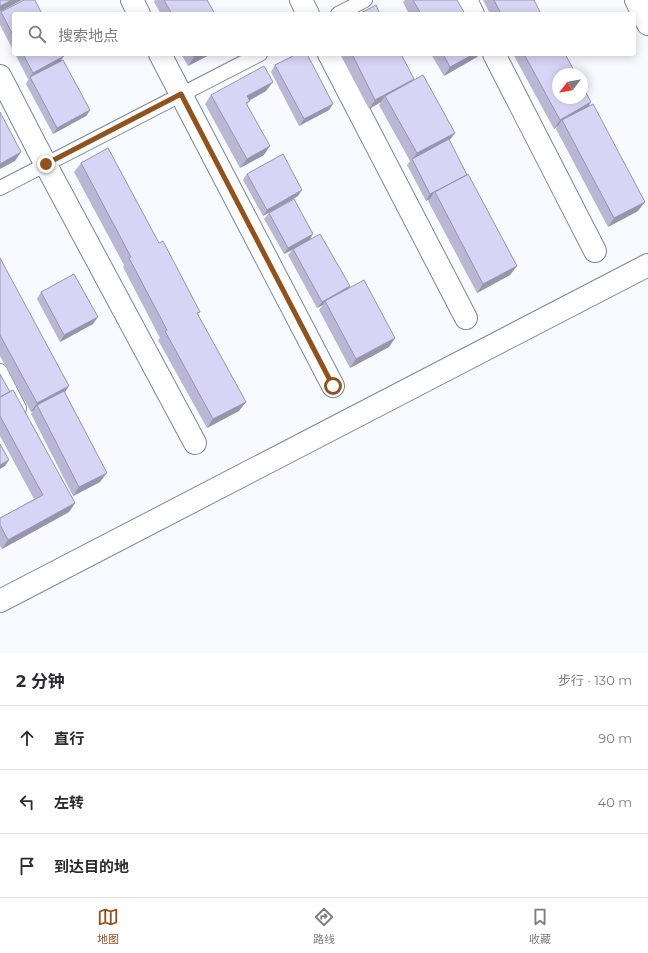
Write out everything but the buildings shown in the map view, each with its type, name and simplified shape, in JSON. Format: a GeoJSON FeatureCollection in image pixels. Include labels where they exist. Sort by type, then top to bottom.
{"type":"FeatureCollection","features":[{"type":"Feature","properties":{"kind":"street"},"geometry":{"type":"LineString","coordinates":[[132,0],[138,12]]}},
{"type":"Feature","properties":{"kind":"street"},"geometry":{"type":"LineString","coordinates":[[301,0],[307,12]]}},
{"type":"Feature","properties":{"kind":"street"},"geometry":{"type":"LineString","coordinates":[[466,0],[472,12]]}},
{"type":"Feature","properties":{"kind":"street"},"geometry":{"type":"LineString","coordinates":[[636,0],[648,24]]}},
{"type":"Feature","properties":{"kind":"street"},"geometry":{"type":"LineString","coordinates":[[161,56],[333,386]]}},
{"type":"Feature","properties":{"kind":"street"},"geometry":{"type":"LineString","coordinates":[[330,56],[466,318]]}},
{"type":"Feature","properties":{"kind":"street"},"geometry":{"type":"LineString","coordinates":[[495,56],[595,251]]}},
{"type":"Feature","properties":{"kind":"street"},"geometry":{"type":"LineString","coordinates":[[0,76],[195,443]]}},
{"type":"Feature","properties":{"kind":"street"},"geometry":{"type":"LineString","coordinates":[[0,601],[648,265]]}},
{"type":"Feature","properties":{"kind":"lane"},"geometry":{"type":"LineString","coordinates":[[342,12],[365,0]]}},
{"type":"Feature","properties":{"kind":"lane"},"geometry":{"type":"LineString","coordinates":[[0,188],[256,56]]}},
{"type":"Feature","properties":{"kind":"lane"},"geometry":{"type":"LineString","coordinates":[[0,371],[26,421]]}},
{"type":"Feature","properties":{"kind":"route"},"geometry":{"type":"LineString","coordinates":[[46,164],[181,94],[333,386]]}}]}
